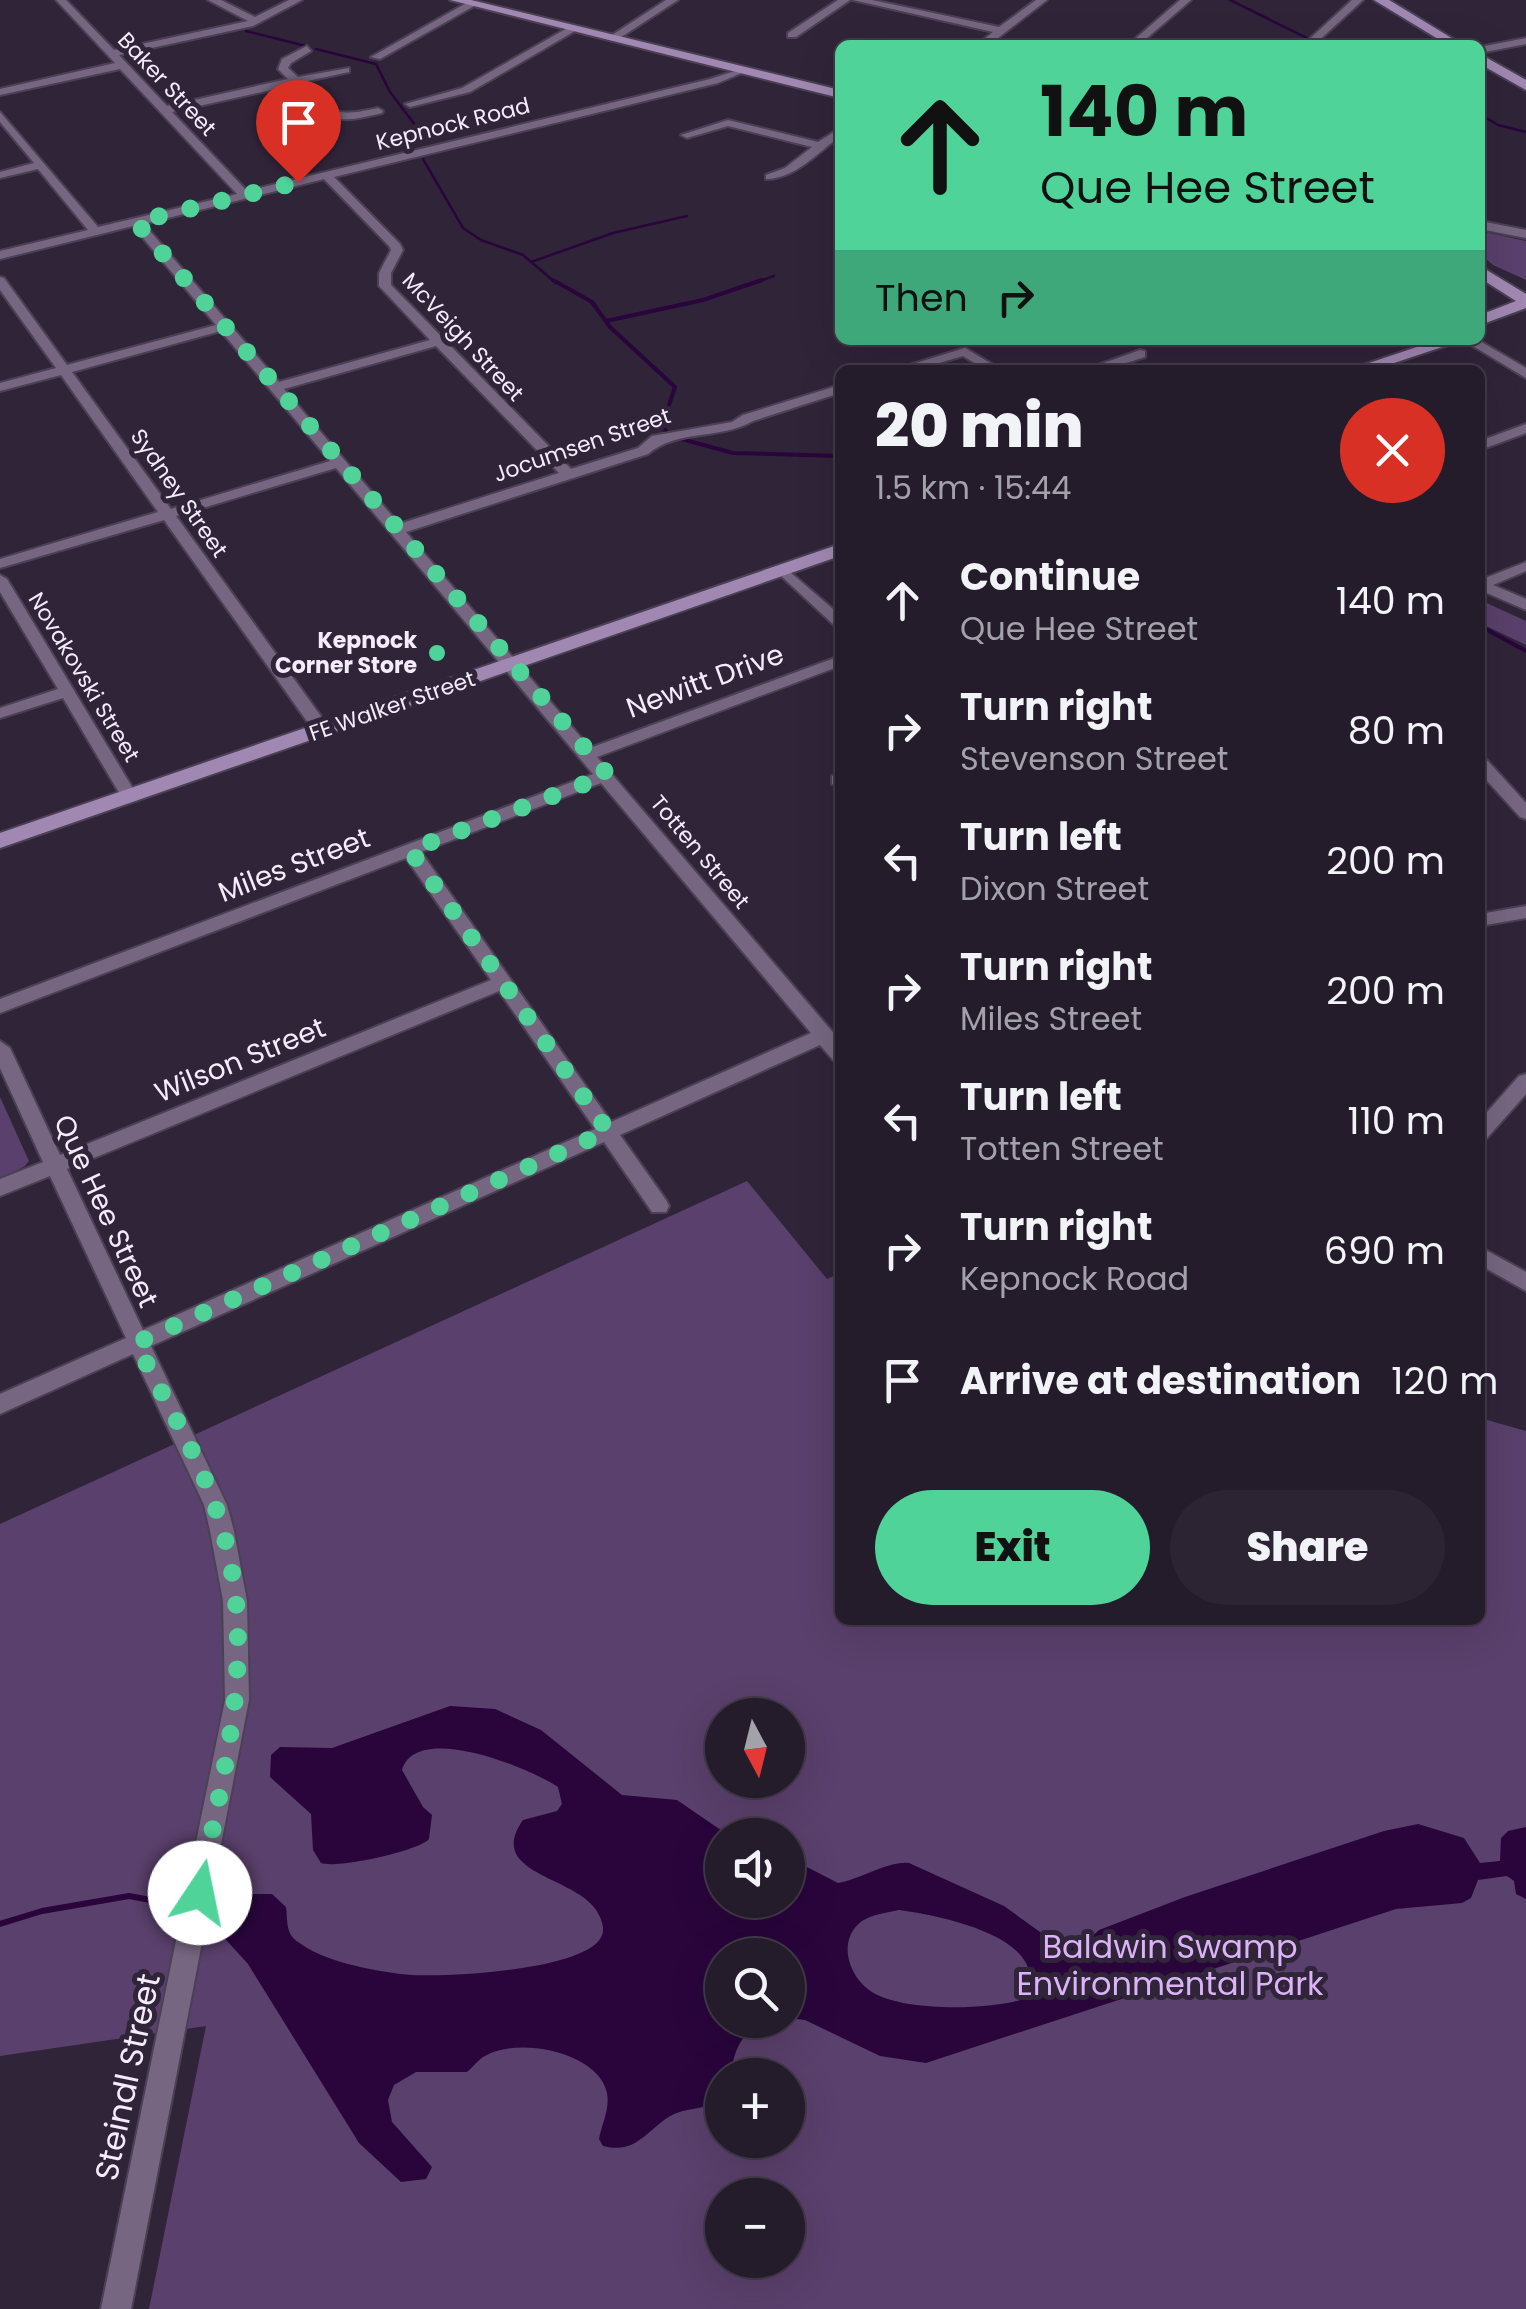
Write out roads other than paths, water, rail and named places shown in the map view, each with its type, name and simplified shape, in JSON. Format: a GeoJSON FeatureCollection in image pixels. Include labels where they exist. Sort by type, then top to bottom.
{"type":"FeatureCollection","features":[{"type":"Feature","properties":{"kind":"main road"},"geometry":{"type":"LineString","coordinates":[[1380,0],[1448,40]]}},
{"type":"Feature","properties":{"kind":"main road"},"geometry":{"type":"LineString","coordinates":[[463,2],[835,93]]}},
{"type":"Feature","properties":{"kind":"main road"},"geometry":{"type":"LineString","coordinates":[[1485,61],[1526,86]]}},
{"type":"Feature","properties":{"kind":"main road"},"geometry":{"type":"LineString","coordinates":[[1485,269],[1526,288]]}},
{"type":"Feature","properties":{"kind":"main road"},"geometry":{"type":"LineString","coordinates":[[1485,270],[1526,302]]}},
{"type":"Feature","properties":{"kind":"main road"},"geometry":{"type":"LineString","coordinates":[[1485,314],[1506,295],[1502,286]]}},
{"type":"Feature","properties":{"kind":"main road"},"geometry":{"type":"LineString","coordinates":[[1485,316],[1526,302]]}},
{"type":"Feature","properties":{"kind":"main road"},"geometry":{"type":"LineString","coordinates":[[1485,330],[1526,317]]}},
{"type":"Feature","properties":{"kind":"main road"},"geometry":{"type":"LineString","coordinates":[[1371,365],[1418,345]]}},
{"type":"Feature","properties":{"kind":"main road","name":"FE Walker Street"},"geometry":{"type":"LineString","coordinates":[[0,841],[835,552]]}},
{"type":"Feature","properties":{"kind":"street","name":"Baker Street"},"geometry":{"type":"LineString","coordinates":[[61,0],[244,195]]}},
{"type":"Feature","properties":{"kind":"street"},"geometry":{"type":"LineString","coordinates":[[213,0],[256,21]]}},
{"type":"Feature","properties":{"kind":"street"},"geometry":{"type":"LineString","coordinates":[[112,54],[256,21],[297,0]]}},
{"type":"Feature","properties":{"kind":"street"},"geometry":{"type":"LineString","coordinates":[[611,38],[674,0]]}},
{"type":"Feature","properties":{"kind":"street"},"geometry":{"type":"LineString","coordinates":[[792,35],[846,0]]}},
{"type":"Feature","properties":{"kind":"street"},"geometry":{"type":"LineString","coordinates":[[858,0],[1000,31]]}},
{"type":"Feature","properties":{"kind":"street"},"geometry":{"type":"LineString","coordinates":[[988,40],[1042,0]]}},
{"type":"Feature","properties":{"kind":"street"},"geometry":{"type":"LineString","coordinates":[[1141,40],[1186,0]]}},
{"type":"Feature","properties":{"kind":"street"},"geometry":{"type":"LineString","coordinates":[[1314,40],[1358,0]]}},
{"type":"Feature","properties":{"kind":"street"},"geometry":{"type":"LineString","coordinates":[[376,57],[463,2]]}},
{"type":"Feature","properties":{"kind":"street"},"geometry":{"type":"LineString","coordinates":[[410,104],[466,90],[571,29]]}},
{"type":"Feature","properties":{"kind":"street"},"geometry":{"type":"LineString","coordinates":[[1485,49],[1526,41]]}},
{"type":"Feature","properties":{"kind":"street"},"geometry":{"type":"LineString","coordinates":[[307,49],[279,66],[331,115],[340,119],[378,111]]}},
{"type":"Feature","properties":{"kind":"street"},"geometry":{"type":"LineString","coordinates":[[0,92],[122,65]]}},
{"type":"Feature","properties":{"kind":"street"},"geometry":{"type":"LineString","coordinates":[[164,110],[345,70]]}},
{"type":"Feature","properties":{"kind":"street","name":"Kepnock Road"},"geometry":{"type":"LineString","coordinates":[[0,254],[714,81],[740,70]]}},
{"type":"Feature","properties":{"kind":"street"},"geometry":{"type":"LineString","coordinates":[[0,115],[95,232]]}},
{"type":"Feature","properties":{"kind":"street"},"geometry":{"type":"LineString","coordinates":[[688,135],[728,124],[820,146]]}},
{"type":"Feature","properties":{"kind":"street"},"geometry":{"type":"LineString","coordinates":[[770,177],[788,170],[835,135]]}},
{"type":"Feature","properties":{"kind":"street"},"geometry":{"type":"LineString","coordinates":[[0,174],[42,165]]}},
{"type":"Feature","properties":{"kind":"street","name":"McVeigh Street"},"geometry":{"type":"LineString","coordinates":[[326,176],[394,244],[397,250],[385,273],[386,286],[569,475]]}},
{"type":"Feature","properties":{"kind":"street","name":"Totten Street"},"geometry":{"type":"LineString","coordinates":[[136,222],[608,775],[835,1049]]}},
{"type":"Feature","properties":{"kind":"street"},"geometry":{"type":"LineString","coordinates":[[1485,226],[1526,234]]}},
{"type":"Feature","properties":{"kind":"street","name":"Sydney Street"},"geometry":{"type":"LineString","coordinates":[[0,281],[322,730]]}},
{"type":"Feature","properties":{"kind":"street"},"geometry":{"type":"LineString","coordinates":[[0,387],[224,327]]}},
{"type":"Feature","properties":{"kind":"street"},"geometry":{"type":"LineString","coordinates":[[276,386],[437,342]]}},
{"type":"Feature","properties":{"kind":"street"},"geometry":{"type":"LineString","coordinates":[[1477,345],[1526,374]]}},
{"type":"Feature","properties":{"kind":"street"},"geometry":{"type":"LineString","coordinates":[[918,365],[965,352],[987,365]]}},
{"type":"Feature","properties":{"kind":"street"},"geometry":{"type":"LineString","coordinates":[[1106,365],[1140,354]]}},
{"type":"Feature","properties":{"kind":"street","name":"Jocumsen Street"},"geometry":{"type":"LineString","coordinates":[[396,530],[644,451],[656,440],[720,430],[835,391]]}},
{"type":"Feature","properties":{"kind":"street"},"geometry":{"type":"LineString","coordinates":[[1485,444],[1526,428]]}},
{"type":"Feature","properties":{"kind":"street"},"geometry":{"type":"LineString","coordinates":[[0,564],[339,463]]}},
{"type":"Feature","properties":{"kind":"street"},"geometry":{"type":"LineString","coordinates":[[1485,583],[1526,566]]}},
{"type":"Feature","properties":{"kind":"street"},"geometry":{"type":"LineString","coordinates":[[783,570],[835,617]]}},
{"type":"Feature","properties":{"kind":"street","name":"Novakovski Street"},"geometry":{"type":"LineString","coordinates":[[0,579],[7,605],[67,692],[130,797]]}},
{"type":"Feature","properties":{"kind":"street"},"geometry":{"type":"LineString","coordinates":[[1485,587],[1526,605]]}},
{"type":"Feature","properties":{"kind":"street","name":"Newitt Drive"},"geometry":{"type":"LineString","coordinates":[[589,754],[835,662]]}},
{"type":"Feature","properties":{"kind":"street"},"geometry":{"type":"LineString","coordinates":[[0,713],[67,692]]}},
{"type":"Feature","properties":{"kind":"street"},"geometry":{"type":"LineString","coordinates":[[1485,768],[1526,813]]}},
{"type":"Feature","properties":{"kind":"street","name":"Miles Street"},"geometry":{"type":"LineString","coordinates":[[0,1006],[608,775]]}},
{"type":"Feature","properties":{"kind":"street"},"geometry":{"type":"LineString","coordinates":[[410,850],[659,1206]]}},
{"type":"Feature","properties":{"kind":"street"},"geometry":{"type":"LineString","coordinates":[[1485,919],[1526,912]]}},
{"type":"Feature","properties":{"kind":"street","name":"Wilson Street"},"geometry":{"type":"LineString","coordinates":[[0,1188],[501,982]]}},
{"type":"Feature","properties":{"kind":"street"},"geometry":{"type":"LineString","coordinates":[[0,1404],[824,1036]]}},
{"type":"Feature","properties":{"kind":"street","name":"Que Hee Street"},"geometry":{"type":"LineString","coordinates":[[0,1048],[215,1505]]}},
{"type":"Feature","properties":{"kind":"street"},"geometry":{"type":"LineString","coordinates":[[1485,1127],[1526,1081]]}},
{"type":"Feature","properties":{"kind":"street"},"geometry":{"type":"LineString","coordinates":[[1485,1258],[1526,1282]]}},
{"type":"Feature","properties":{"kind":"street","name":"Steindl Street"},"geometry":{"type":"LineString","coordinates":[[116,2309],[237,1700],[240,1626],[228,1550],[215,1505]]}},
{"type":"Feature","properties":{"kind":"waterway"},"geometry":{"type":"LineString","coordinates":[[1230,0],[1311,40]]}},
{"type":"Feature","properties":{"kind":"waterway"},"geometry":{"type":"LineString","coordinates":[[246,31],[306,46]]}},
{"type":"Feature","properties":{"kind":"waterway"},"geometry":{"type":"LineString","coordinates":[[316,49],[376,64],[390,92],[425,138]]}},
{"type":"Feature","properties":{"kind":"waterway"},"geometry":{"type":"LineString","coordinates":[[1485,117],[1498,125],[1526,132]]}},
{"type":"Feature","properties":{"kind":"waterway"},"geometry":{"type":"LineString","coordinates":[[423,159],[463,228],[531,262]]}},
{"type":"Feature","properties":{"kind":"waterway"},"geometry":{"type":"LineString","coordinates":[[531,262],[613,233],[687,216]]}},
{"type":"Feature","properties":{"kind":"waterway"},"geometry":{"type":"LineString","coordinates":[[531,262],[556,283]]}},
{"type":"Feature","properties":{"kind":"waterway"},"geometry":{"type":"LineString","coordinates":[[754,283],[774,276]]}},
{"type":"Feature","properties":{"kind":"waterway"},"geometry":{"type":"LineString","coordinates":[[553,280],[592,302],[610,327],[675,387],[662,426],[668,434]]}},
{"type":"Feature","properties":{"kind":"waterway"},"geometry":{"type":"LineString","coordinates":[[606,321],[703,300],[762,280]]}},
{"type":"Feature","properties":{"kind":"waterway"},"geometry":{"type":"LineString","coordinates":[[674,437],[733,453],[835,456]]}},
{"type":"Feature","properties":{"kind":"waterway"},"geometry":{"type":"LineString","coordinates":[[1485,629],[1526,651]]}},
{"type":"Feature","properties":{"kind":"waterway"},"geometry":{"type":"LineString","coordinates":[[0,1924],[42,1911],[129,1896],[188,1907]]}},
{"type":"Feature","properties":{"kind":"waterway"},"geometry":{"type":"LineString","coordinates":[[203,1910],[221,1913]]}},
{"type":"Feature","properties":{"kind":"place","name":"Kepnock Corner Store"},"geometry":{"type":"Point","coordinates":[437,653]}},
{"type":"Feature","properties":{"kind":"park label","name":"Baldwin Swamp Environmental Park"},"geometry":{"type":"Point","coordinates":[1170,1964]}}]}
